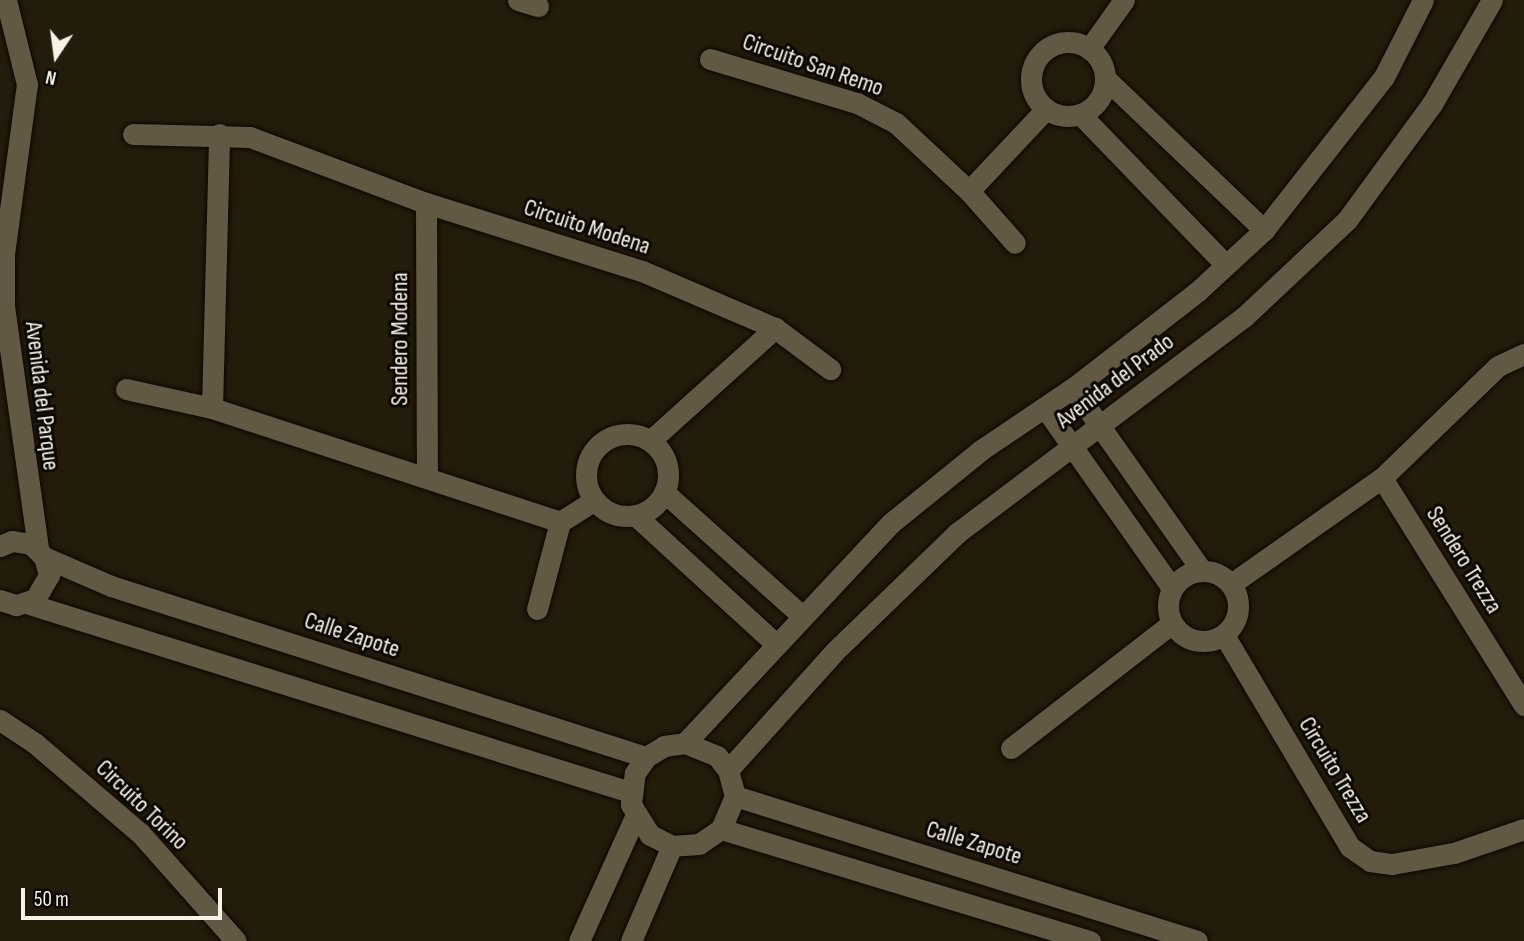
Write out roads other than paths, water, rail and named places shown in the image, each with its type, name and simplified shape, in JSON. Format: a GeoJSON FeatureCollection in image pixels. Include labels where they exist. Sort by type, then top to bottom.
{"type":"FeatureCollection","features":[{"type":"Feature","properties":{"kind":"street","name":"Avenida del Parque"},"geometry":{"type":"LineString","coordinates":[[6,0],[27,85],[4,254],[4,306],[41,553]]}},
{"type":"Feature","properties":{"kind":"street"},"geometry":{"type":"LineString","coordinates":[[1089,48],[1124,0]]}},
{"type":"Feature","properties":{"kind":"street","name":"Avenida del Prado"},"geometry":{"type":"LineString","coordinates":[[685,743],[891,523],[981,450],[1073,388],[1226,265],[1264,230],[1384,77],[1423,0]]}},
{"type":"Feature","properties":{"kind":"street","name":"Avenida del Prado"},"geometry":{"type":"LineString","coordinates":[[728,770],[835,651],[957,533],[1244,317],[1347,220],[1432,103],[1492,0]]}},
{"type":"Feature","properties":{"kind":"street"},"geometry":{"type":"LineString","coordinates":[[1105,78],[1098,100],[1080,114],[1068,116],[1046,109],[1038,101],[1030,79],[1037,58],[1067,41],[1089,48],[1097,56],[1105,78],[1264,230]]}},
{"type":"Feature","properties":{"kind":"street","name":"Circuito San Remo"},"geometry":{"type":"LineString","coordinates":[[710,58],[857,103],[896,123],[969,191],[1015,243]]}},
{"type":"Feature","properties":{"kind":"street"},"geometry":{"type":"LineString","coordinates":[[969,191],[1046,109]]}},
{"type":"Feature","properties":{"kind":"street"},"geometry":{"type":"LineString","coordinates":[[1080,114],[1226,265]]}},
{"type":"Feature","properties":{"kind":"street","name":"Circuito Modena"},"geometry":{"type":"LineString","coordinates":[[133,134],[219,134],[250,137],[426,203],[642,271],[775,328],[830,369]]}},
{"type":"Feature","properties":{"kind":"street"},"geometry":{"type":"LineString","coordinates":[[212,408],[219,134]]}},
{"type":"Feature","properties":{"kind":"street","name":"Sendero Modena"},"geometry":{"type":"LineString","coordinates":[[426,203],[427,476]]}},
{"type":"Feature","properties":{"kind":"street"},"geometry":{"type":"LineString","coordinates":[[650,442],[775,328]]}},
{"type":"Feature","properties":{"kind":"street"},"geometry":{"type":"LineString","coordinates":[[1231,584],[1382,478],[1498,366],[1524,354]]}},
{"type":"Feature","properties":{"kind":"street"},"geometry":{"type":"LineString","coordinates":[[1073,388],[1098,427],[1202,570],[1231,584]]}},
{"type":"Feature","properties":{"kind":"street"},"geometry":{"type":"LineString","coordinates":[[126,389],[212,408],[427,476],[561,522]]}},
{"type":"Feature","properties":{"kind":"street"},"geometry":{"type":"LineString","coordinates":[[1045,408],[1172,588]]}},
{"type":"Feature","properties":{"kind":"street"},"geometry":{"type":"LineString","coordinates":[[626,434],[650,442],[666,464],[664,492],[647,511],[635,515],[612,513],[595,500],[586,476],[593,452],[613,436],[626,434]]}},
{"type":"Feature","properties":{"kind":"street","name":"Sendero Trezza"},"geometry":{"type":"LineString","coordinates":[[1382,478],[1524,705]]}},
{"type":"Feature","properties":{"kind":"street"},"geometry":{"type":"LineString","coordinates":[[664,492],[802,616]]}},
{"type":"Feature","properties":{"kind":"street"},"geometry":{"type":"LineString","coordinates":[[537,609],[561,522],[595,500]]}},
{"type":"Feature","properties":{"kind":"street"},"geometry":{"type":"LineString","coordinates":[[635,515],[776,644]]}},
{"type":"Feature","properties":{"kind":"street","name":"Calle Zapote"},"geometry":{"type":"LineString","coordinates":[[0,546],[21,541],[111,586],[646,757]]}},
{"type":"Feature","properties":{"kind":"street"},"geometry":{"type":"LineString","coordinates":[[26,603],[47,585],[41,553]]}},
{"type":"Feature","properties":{"kind":"street"},"geometry":{"type":"LineString","coordinates":[[1202,570],[1191,573],[1172,588],[1168,599],[1171,624],[1190,639],[1201,642],[1224,635],[1237,615],[1231,584]]}},
{"type":"Feature","properties":{"kind":"street"},"geometry":{"type":"LineString","coordinates":[[0,600],[26,603],[630,792]]}},
{"type":"Feature","properties":{"kind":"street"},"geometry":{"type":"LineString","coordinates":[[1011,748],[1171,624]]}},
{"type":"Feature","properties":{"kind":"street","name":"Circuito Trezza"},"geometry":{"type":"LineString","coordinates":[[1224,635],[1350,847],[1370,861],[1392,864],[1454,853],[1524,829]]}},
{"type":"Feature","properties":{"kind":"street","name":"Circuito Torino"},"geometry":{"type":"LineString","coordinates":[[0,720],[36,744],[140,833],[236,941]]}},
{"type":"Feature","properties":{"kind":"street"},"geometry":{"type":"LineString","coordinates":[[685,743],[717,756],[728,770],[735,796],[721,829],[699,844],[672,846],[650,835],[635,817],[630,792],[635,773],[646,757],[664,746],[685,743]]}},
{"type":"Feature","properties":{"kind":"street","name":"Calle Zapote"},"geometry":{"type":"LineString","coordinates":[[735,796],[1198,941]]}},
{"type":"Feature","properties":{"kind":"street"},"geometry":{"type":"LineString","coordinates":[[579,941],[635,817]]}},
{"type":"Feature","properties":{"kind":"street"},"geometry":{"type":"LineString","coordinates":[[721,829],[1090,941]]}},
{"type":"Feature","properties":{"kind":"street"},"geometry":{"type":"LineString","coordinates":[[631,941],[672,846]]}}]}
